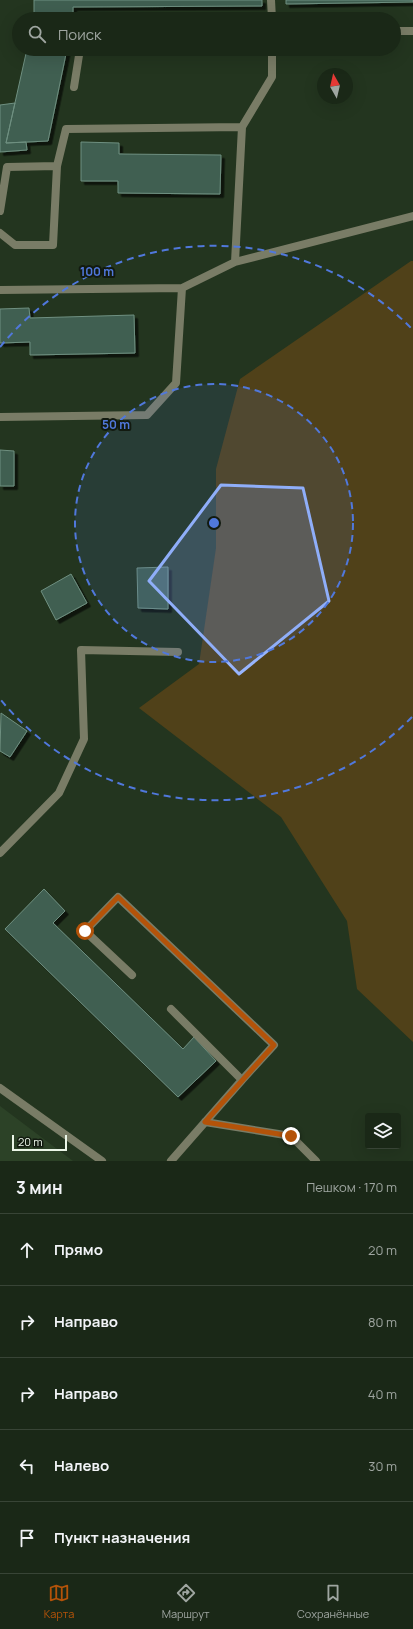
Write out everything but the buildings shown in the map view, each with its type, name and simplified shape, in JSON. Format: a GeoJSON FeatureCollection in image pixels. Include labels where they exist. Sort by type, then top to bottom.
{"type":"FeatureCollection","features":[{"type":"Feature","properties":{"kind":"street"},"geometry":{"type":"LineString","coordinates":[[272,0],[272,12]]}},
{"type":"Feature","properties":{"kind":"street"},"geometry":{"type":"LineString","coordinates":[[401,31],[413,31]]}},
{"type":"Feature","properties":{"kind":"street"},"geometry":{"type":"LineString","coordinates":[[74,87],[79,56]]}},
{"type":"Feature","properties":{"kind":"street"},"geometry":{"type":"LineString","coordinates":[[235,262],[242,126],[272,77],[272,56]]}},
{"type":"Feature","properties":{"kind":"street"},"geometry":{"type":"LineString","coordinates":[[0,233],[15,245],[53,245],[57,166],[66,129],[242,126]]}},
{"type":"Feature","properties":{"kind":"street"},"geometry":{"type":"LineString","coordinates":[[0,211],[7,167],[57,166]]}},
{"type":"Feature","properties":{"kind":"street"},"geometry":{"type":"LineString","coordinates":[[0,290],[182,288],[235,262],[413,216]]}},
{"type":"Feature","properties":{"kind":"street"},"geometry":{"type":"LineString","coordinates":[[0,417],[147,416],[176,383],[182,288]]}},
{"type":"Feature","properties":{"kind":"street"},"geometry":{"type":"LineString","coordinates":[[0,853],[59,793],[84,739],[81,650],[178,652]]}},
{"type":"Feature","properties":{"kind":"street"},"geometry":{"type":"LineString","coordinates":[[132,975],[85,931],[118,897],[274,1045],[171,1161]]}},
{"type":"Feature","properties":{"kind":"street"},"geometry":{"type":"LineString","coordinates":[[171,1009],[242,1080]]}},
{"type":"Feature","properties":{"kind":"street"},"geometry":{"type":"LineString","coordinates":[[0,1088],[102,1161]]}},
{"type":"Feature","properties":{"kind":"street"},"geometry":{"type":"LineString","coordinates":[[205,1122],[291,1136],[316,1161]]}},
{"type":"Feature","properties":{"kind":"highlighted area"},"geometry":{"type":"Polygon","coordinates":[[[221,485],[303,488],[329,601],[239,674],[149,581],[221,485]]]}},
{"type":"Feature","properties":{"kind":"shaded area"},"geometry":{"type":"Polygon","coordinates":[[[413,261],[413,1042],[357,989],[347,921],[281,817],[139,708],[199,664],[216,548],[216,469],[240,379],[413,261]]]}},
{"type":"Feature","properties":{"kind":"shaded area"},"geometry":{"type":"Polygon","coordinates":[[[0,1106],[73,1161],[0,1161],[0,1106]]]}},
{"type":"Feature","properties":{"kind":"route"},"geometry":{"type":"LineString","coordinates":[[85,931],[118,897],[274,1045],[205,1122],[291,1136]]}}]}
